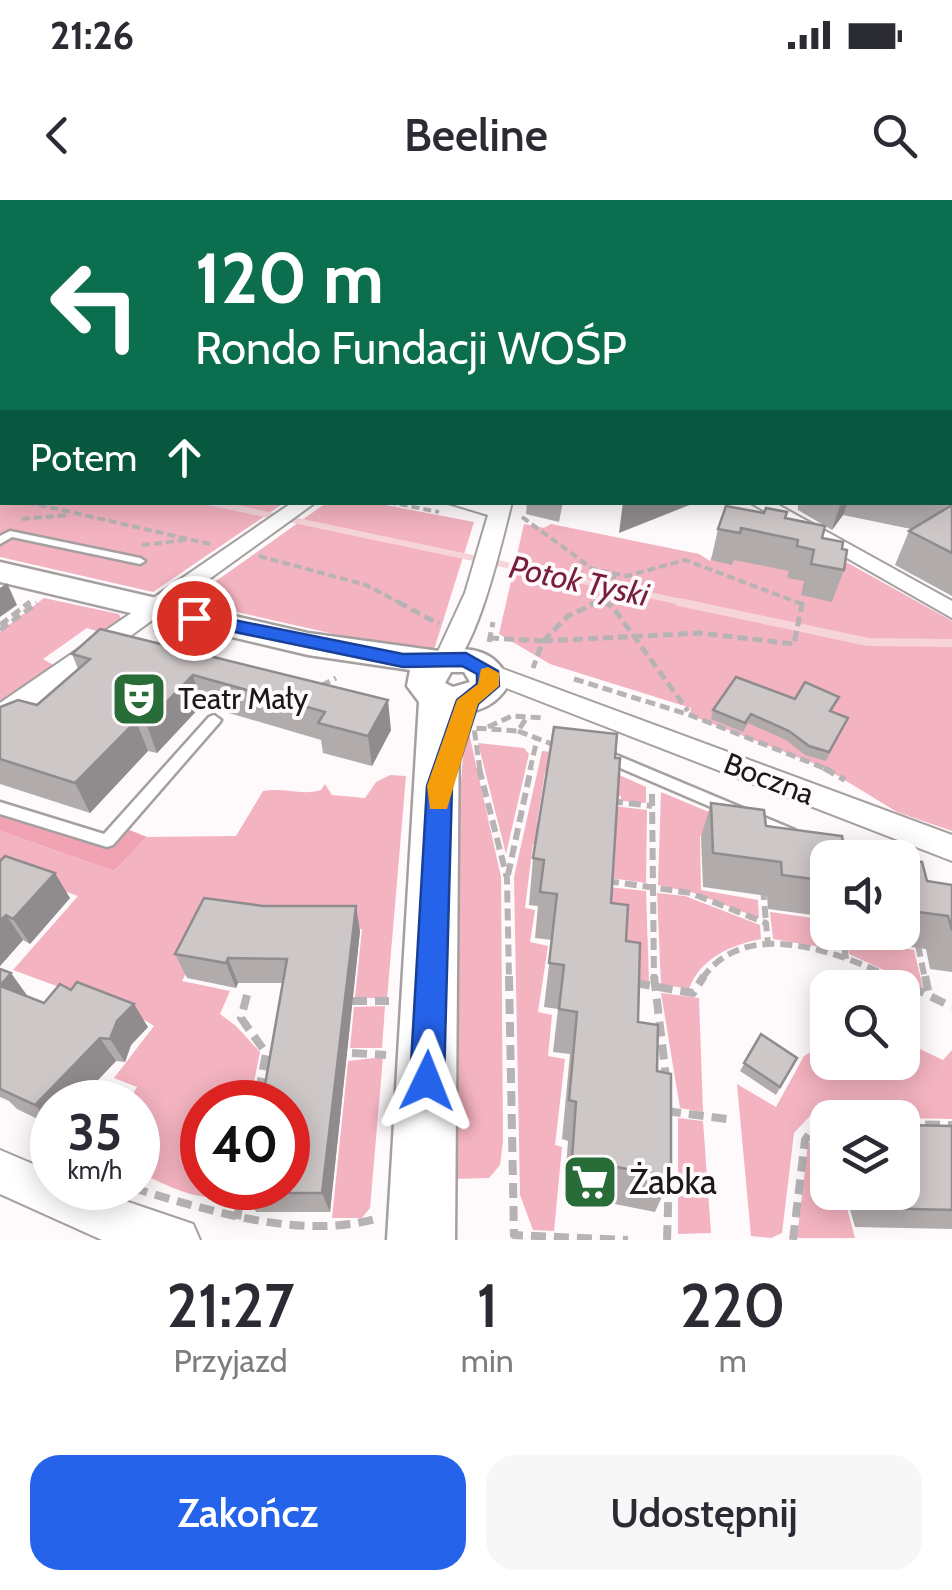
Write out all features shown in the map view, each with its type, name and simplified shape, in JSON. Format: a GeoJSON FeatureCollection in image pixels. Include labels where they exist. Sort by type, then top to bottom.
{"type":"FeatureCollection","features":[{"type":"Feature","properties":{"kind":"street"},"geometry":{"type":"LineString","coordinates":[[421,1240],[439,786],[469,673],[482,572],[508,510],[474,505]]}},
{"type":"Feature","properties":{"kind":"street"},"geometry":{"type":"LineString","coordinates":[[763,505],[952,611]]}},
{"type":"Feature","properties":{"kind":"street"},"geometry":{"type":"LineString","coordinates":[[0,716],[301,506]]}},
{"type":"Feature","properties":{"kind":"street"},"geometry":{"type":"LineString","coordinates":[[0,572],[308,644],[469,673]]}},
{"type":"Feature","properties":{"kind":"street","name":"Boczna"},"geometry":{"type":"LineString","coordinates":[[469,673],[586,720],[952,848]]}},
{"type":"Feature","properties":{"kind":"street"},"geometry":{"type":"LineString","coordinates":[[0,1172],[116,1223],[177,1240]]}},
{"type":"Feature","properties":{"kind":"lane"},"geometry":{"type":"LineString","coordinates":[[0,541],[10,534],[140,561]]}},
{"type":"Feature","properties":{"kind":"lane"},"geometry":{"type":"LineString","coordinates":[[0,808],[107,841],[214,720]]}},
{"type":"Feature","properties":{"kind":"lane"},"geometry":{"type":"LineString","coordinates":[[584,746],[810,842]]}},
{"type":"Feature","properties":{"kind":"path"},"geometry":{"type":"LineString","coordinates":[[20,519],[78,514],[40,505]]}},
{"type":"Feature","properties":{"kind":"path"},"geometry":{"type":"LineString","coordinates":[[469,673],[542,641],[630,633],[753,635],[794,644],[795,640],[802,604],[685,560],[627,576],[593,570],[508,510]]}},
{"type":"Feature","properties":{"kind":"path"},"geometry":{"type":"LineString","coordinates":[[118,557],[133,546],[190,539]]}},
{"type":"Feature","properties":{"kind":"path"},"geometry":{"type":"LineString","coordinates":[[602,601],[615,575]]}},
{"type":"Feature","properties":{"kind":"path"},"geometry":{"type":"LineString","coordinates":[[0,628],[47,595]]}},
{"type":"Feature","properties":{"kind":"path"},"geometry":{"type":"LineString","coordinates":[[0,628],[31,601]]}},
{"type":"Feature","properties":{"kind":"path"},"geometry":{"type":"LineString","coordinates":[[546,672],[533,668],[542,641],[590,603],[602,601],[612,606],[690,714]]}},
{"type":"Feature","properties":{"kind":"path"},"geometry":{"type":"LineString","coordinates":[[469,673],[512,716],[527,717],[518,731],[469,673]]}},
{"type":"Feature","properties":{"kind":"path"},"geometry":{"type":"LineString","coordinates":[[469,673],[474,751],[508,878]]}},
{"type":"Feature","properties":{"kind":"path"},"geometry":{"type":"LineString","coordinates":[[562,676],[690,714],[825,768],[854,786]]}},
{"type":"Feature","properties":{"kind":"path"},"geometry":{"type":"LineString","coordinates":[[320,686],[336,678]]}},
{"type":"Feature","properties":{"kind":"path"},"geometry":{"type":"LineString","coordinates":[[538,739],[508,878],[514,1236],[628,1240]]}},
{"type":"Feature","properties":{"kind":"path"},"geometry":{"type":"LineString","coordinates":[[652,786],[654,988],[670,1130]]}},
{"type":"Feature","properties":{"kind":"path"},"geometry":{"type":"LineString","coordinates":[[608,801],[652,806]]}},
{"type":"Feature","properties":{"kind":"path"},"geometry":{"type":"LineString","coordinates":[[762,878],[768,944]]}},
{"type":"Feature","properties":{"kind":"path"},"geometry":{"type":"LineString","coordinates":[[593,880],[692,893],[766,923]]}},
{"type":"Feature","properties":{"kind":"path"},"geometry":{"type":"LineString","coordinates":[[616,979],[694,993],[700,975],[715,961],[737,950],[768,944],[804,946],[846,958],[952,1007]]}},
{"type":"Feature","properties":{"kind":"path"},"geometry":{"type":"LineString","coordinates":[[845,950],[846,958]]}},
{"type":"Feature","properties":{"kind":"path"},"geometry":{"type":"LineString","coordinates":[[919,950],[929,996]]}},
{"type":"Feature","properties":{"kind":"path"},"geometry":{"type":"LineString","coordinates":[[247,995],[241,1018],[266,1053],[261,1080]]}},
{"type":"Feature","properties":{"kind":"path"},"geometry":{"type":"LineString","coordinates":[[352,1001],[390,1001]]}},
{"type":"Feature","properties":{"kind":"path"},"geometry":{"type":"LineString","coordinates":[[352,1054],[386,1055]]}},
{"type":"Feature","properties":{"kind":"path"},"geometry":{"type":"LineString","coordinates":[[657,1108],[728,1120]]}},
{"type":"Feature","properties":{"kind":"path"},"geometry":{"type":"LineString","coordinates":[[920,1125],[952,1126]]}},
{"type":"Feature","properties":{"kind":"path"},"geometry":{"type":"LineString","coordinates":[[793,1240],[805,1140],[810,1133]]}},
{"type":"Feature","properties":{"kind":"path"},"geometry":{"type":"LineString","coordinates":[[667,1240],[669,1167]]}},
{"type":"Feature","properties":{"kind":"path"},"geometry":{"type":"LineString","coordinates":[[160,1196],[256,1224],[352,1227],[374,1222],[378,1207]]}},
{"type":"Feature","properties":{"kind":"path"},"geometry":{"type":"LineString","coordinates":[[237,1219],[238,1210]]}},
{"type":"Feature","properties":{"kind":"shaded area"},"geometry":{"type":"Polygon","coordinates":[[[0,505],[281,505],[153,592],[0,557],[0,505]]]}},
{"type":"Feature","properties":{"kind":"shaded area"},"geometry":{"type":"Polygon","coordinates":[[[323,505],[385,505],[474,522],[432,656],[188,601],[323,505]]]}},
{"type":"Feature","properties":{"kind":"shaded area"},"geometry":{"type":"Polygon","coordinates":[[[524,524],[544,528],[551,524],[699,554],[710,561],[717,542],[839,558],[952,621],[952,831],[897,812],[825,768],[690,715],[691,708],[550,664],[499,634],[524,524]]]}},
{"type":"Feature","properties":{"kind":"shaded area"},"geometry":{"type":"Polygon","coordinates":[[[44,598],[119,614],[121,619],[102,633],[87,628],[43,659],[55,666],[0,704],[0,632],[44,598]]]}},
{"type":"Feature","properties":{"kind":"shaded area"},"geometry":{"type":"Polygon","coordinates":[[[465,732],[469,733],[501,877],[503,1141],[500,1165],[489,1178],[452,1179],[459,805],[465,732]]]}},
{"type":"Feature","properties":{"kind":"shaded area"},"geometry":{"type":"Polygon","coordinates":[[[478,743],[524,748],[529,754],[506,854],[478,743]]]}},
{"type":"Feature","properties":{"kind":"shaded area"},"geometry":{"type":"Polygon","coordinates":[[[542,751],[572,754],[646,787],[646,803],[621,801],[621,796],[611,794],[612,780],[545,772],[537,823],[548,826],[545,846],[533,844],[525,908],[535,910],[530,942],[548,946],[538,1012],[552,1015],[548,1056],[565,1059],[555,1145],[562,1147],[554,1231],[533,1230],[520,1195],[514,877],[542,751]]]}},
{"type":"Feature","properties":{"kind":"shaded area"},"geometry":{"type":"Polygon","coordinates":[[[390,775],[406,776],[387,999],[355,997],[362,929],[265,929],[212,921],[182,981],[230,991],[220,1014],[260,1052],[254,1080],[180,1080],[180,1190],[160,1182],[160,1080],[114,1078],[154,1026],[138,1016],[13,970],[78,896],[4,870],[0,873],[0,831],[114,871],[147,837],[236,836],[263,791],[314,792],[325,784],[332,795],[365,798],[376,782],[390,775]]]}},
{"type":"Feature","properties":{"kind":"shaded area"},"geometry":{"type":"Polygon","coordinates":[[[661,792],[752,830],[753,843],[700,836],[701,890],[758,900],[759,918],[694,893],[658,885],[661,792]]]}},
{"type":"Feature","properties":{"kind":"shaded area"},"geometry":{"type":"Polygon","coordinates":[[[614,806],[647,810],[646,883],[610,878],[614,806]]]}},
{"type":"Feature","properties":{"kind":"shaded area"},"geometry":{"type":"Polygon","coordinates":[[[0,814],[110,848],[127,829],[147,837],[114,871],[0,831],[0,814]]]}},
{"type":"Feature","properties":{"kind":"shaded area"},"geometry":{"type":"Polygon","coordinates":[[[608,887],[646,891],[649,983],[618,978],[604,947],[608,887]]]}},
{"type":"Feature","properties":{"kind":"shaded area"},"geometry":{"type":"Polygon","coordinates":[[[657,893],[685,896],[760,925],[761,939],[739,945],[709,961],[689,989],[661,984],[657,893]]]}},
{"type":"Feature","properties":{"kind":"shaded area"},"geometry":{"type":"Polygon","coordinates":[[[770,912],[810,918],[810,945],[773,939],[770,912]]]}},
{"type":"Feature","properties":{"kind":"shaded area"},"geometry":{"type":"Polygon","coordinates":[[[848,950],[914,950],[919,970],[884,970],[849,954],[848,950]]]}},
{"type":"Feature","properties":{"kind":"shaded area"},"geometry":{"type":"Polygon","coordinates":[[[661,993],[699,998],[703,1112],[680,1108],[661,993]]]}},
{"type":"Feature","properties":{"kind":"shaded area"},"geometry":{"type":"Polygon","coordinates":[[[385,1006],[382,1048],[350,1048],[354,1007],[385,1006]]]}},
{"type":"Feature","properties":{"kind":"shaded area"},"geometry":{"type":"Polygon","coordinates":[[[920,1049],[943,1060],[952,1050],[952,1119],[920,1118],[920,1100],[810,1100],[810,1116],[794,1133],[782,1233],[771,1238],[751,1236],[737,1084],[776,1107],[804,1056],[810,1052],[810,1080],[920,1080],[920,1049]]]}},
{"type":"Feature","properties":{"kind":"shaded area"},"geometry":{"type":"Polygon","coordinates":[[[383,1057],[370,1208],[362,1218],[332,1218],[348,1061],[383,1057]]]}},
{"type":"Feature","properties":{"kind":"shaded area"},"geometry":{"type":"Polygon","coordinates":[[[678,1118],[703,1121],[711,1233],[678,1234],[678,1118]]]}},
{"type":"Feature","properties":{"kind":"shaded area"},"geometry":{"type":"Polygon","coordinates":[[[808,1144],[810,1210],[848,1210],[855,1238],[797,1238],[808,1144]]]}},
{"type":"Feature","properties":{"kind":"building"},"geometry":{"type":"Polygon","coordinates":[[[952,505],[952,553],[909,531],[952,505]]]}},
{"type":"Feature","properties":{"kind":"building"},"geometry":{"type":"Polygon","coordinates":[[[726,506],[764,513],[766,508],[787,512],[785,518],[825,526],[822,538],[843,542],[842,549],[847,550],[844,570],[811,564],[814,550],[797,546],[798,540],[741,528],[740,533],[718,529],[726,506]]]}},
{"type":"Feature","properties":{"kind":"building"},"geometry":{"type":"Polygon","coordinates":[[[100,629],[388,700],[368,736],[318,723],[325,712],[193,675],[146,723],[136,721],[75,783],[0,759],[0,707],[18,700],[37,705],[90,659],[72,654],[100,629]]]}},
{"type":"Feature","properties":{"kind":"building"},"geometry":{"type":"Polygon","coordinates":[[[736,677],[795,699],[805,682],[839,697],[830,711],[848,718],[829,752],[809,746],[789,731],[751,714],[745,723],[713,710],[736,677]]]}},
{"type":"Feature","properties":{"kind":"building"},"geometry":{"type":"Polygon","coordinates":[[[554,727],[617,734],[615,758],[620,758],[611,903],[628,905],[626,941],[640,943],[638,1022],[658,1025],[657,1071],[671,1074],[671,1177],[572,1159],[576,1102],[569,1100],[577,1012],[559,1009],[564,965],[549,963],[557,894],[540,892],[544,860],[533,858],[554,727]]]}},
{"type":"Feature","properties":{"kind":"building"},"geometry":{"type":"Polygon","coordinates":[[[711,803],[764,810],[766,826],[842,836],[843,840],[810,840],[810,879],[782,875],[781,862],[713,853],[711,803]]]}},
{"type":"Feature","properties":{"kind":"building"},"geometry":{"type":"Polygon","coordinates":[[[5,856],[55,873],[13,919],[6,915],[0,921],[0,861],[5,856]]]}},
{"type":"Feature","properties":{"kind":"building"},"geometry":{"type":"Polygon","coordinates":[[[920,862],[927,881],[952,885],[952,930],[948,916],[920,912],[920,862]]]}},
{"type":"Feature","properties":{"kind":"building"},"geometry":{"type":"Polygon","coordinates":[[[204,898],[263,906],[356,906],[322,1193],[310,1193],[310,1080],[266,1080],[287,959],[228,958],[226,963],[175,954],[204,898]]]}},
{"type":"Feature","properties":{"kind":"building"},"geometry":{"type":"Polygon","coordinates":[[[0,969],[11,973],[0,986],[0,969]]]}},
{"type":"Feature","properties":{"kind":"building"},"geometry":{"type":"Polygon","coordinates":[[[77,982],[134,1004],[117,1021],[110,1039],[100,1038],[59,1080],[30,1080],[30,1103],[0,1089],[0,986],[44,1003],[60,984],[71,990],[77,982]]]}},
{"type":"Feature","properties":{"kind":"building"},"geometry":{"type":"Polygon","coordinates":[[[761,1034],[797,1058],[780,1087],[744,1063],[761,1034]]]}},
{"type":"Feature","properties":{"kind":"building"},"geometry":{"type":"Polygon","coordinates":[[[920,1125],[952,1126],[952,1210],[920,1209],[920,1125]]]}},
{"type":"Feature","properties":{"kind":"waterway","name":"Potok Tyski"},"geometry":{"type":"LineString","coordinates":[[222,505],[691,604]]}},
{"type":"Feature","properties":{"kind":"waterway","name":"Potok Tyski"},"geometry":{"type":"LineString","coordinates":[[679,602],[868,642],[952,643]]}},
{"type":"Feature","properties":{"kind":"slow traffic"},"geometry":{"type":"LineString","coordinates":[[439,802],[439,786],[468,700],[484,692],[488,673]]}},
{"type":"Feature","properties":{"kind":"place","name":"Teatr Mały"},"geometry":{"type":"Point","coordinates":[139,699]}},
{"type":"Feature","properties":{"kind":"place","name":"Żabka"},"geometry":{"type":"Point","coordinates":[590,1182]}},
{"type":"Feature","properties":{"kind":"route"},"geometry":{"type":"LineString","coordinates":[[194,618],[403,661],[466,660],[488,671],[490,677],[484,692],[468,700],[439,786],[427,1081]]}}]}
